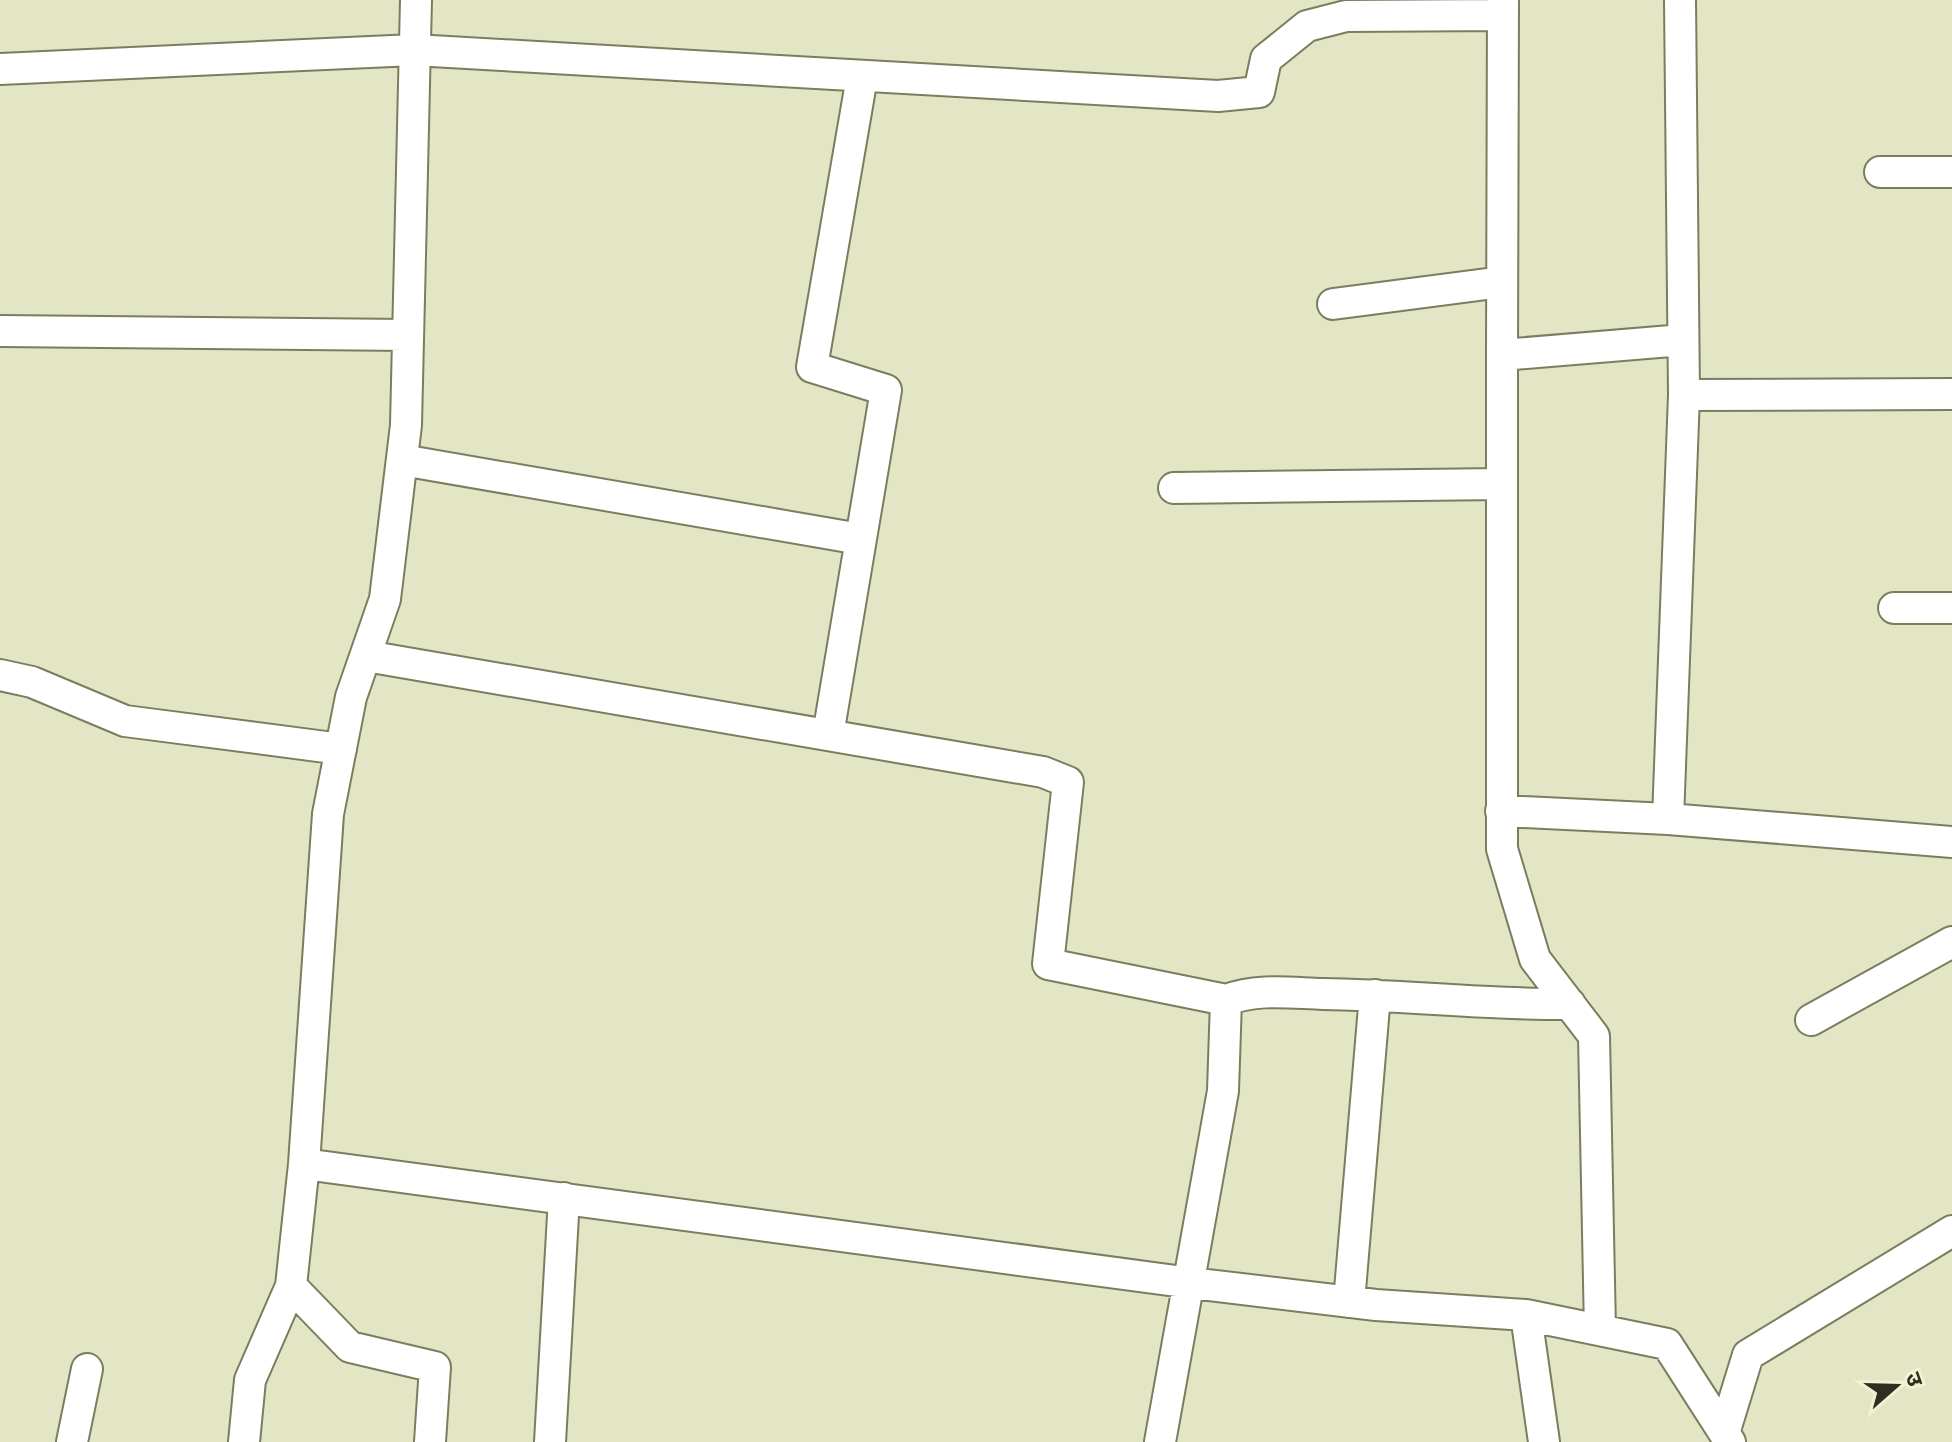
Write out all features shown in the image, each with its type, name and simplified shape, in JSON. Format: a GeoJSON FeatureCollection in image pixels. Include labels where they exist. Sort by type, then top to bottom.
{"type":"FeatureCollection","features":[{"type":"Feature","properties":{"kind":"street"},"geometry":{"type":"LineString","coordinates":[[244,1442],[250,1380],[291,1286],[304,1164],[328,814],[351,697],[385,599],[402,460],[416,0]]}},
{"type":"Feature","properties":{"kind":"street"},"geometry":{"type":"LineString","coordinates":[[1668,819],[1684,395],[1680,0]]}},
{"type":"Feature","properties":{"kind":"street"},"geometry":{"type":"LineString","coordinates":[[0,69],[414,50],[1218,96],[1259,92],[1266,59],[1307,26],[1346,16],[1503,7],[1502,849],[1535,959],[1594,1036],[1600,1330]]}},
{"type":"Feature","properties":{"kind":"street"},"geometry":{"type":"LineString","coordinates":[[828,735],[886,390],[812,367],[862,77]]}},
{"type":"Feature","properties":{"kind":"street"},"geometry":{"type":"LineString","coordinates":[[1880,172],[1952,172]]}},
{"type":"Feature","properties":{"kind":"street"},"geometry":{"type":"LineString","coordinates":[[1333,304],[1502,282]]}},
{"type":"Feature","properties":{"kind":"street"},"geometry":{"type":"LineString","coordinates":[[0,350],[14,330],[407,335]]}},
{"type":"Feature","properties":{"kind":"street"},"geometry":{"type":"LineString","coordinates":[[1502,355],[1683,340]]}},
{"type":"Feature","properties":{"kind":"street"},"geometry":{"type":"LineString","coordinates":[[1684,395],[1952,394]]}},
{"type":"Feature","properties":{"kind":"street"},"geometry":{"type":"LineString","coordinates":[[402,460],[860,539]]}},
{"type":"Feature","properties":{"kind":"street"},"geometry":{"type":"LineString","coordinates":[[1174,488],[1501,484]]}},
{"type":"Feature","properties":{"kind":"street"},"geometry":{"type":"LineString","coordinates":[[1894,608],[1952,608]]}},
{"type":"Feature","properties":{"kind":"street"},"geometry":{"type":"LineString","coordinates":[[366,656],[1043,772],[1068,782],[1048,964],[1226,1000],[1248,992],[1375,995],[1513,1005],[1570,1004]]}},
{"type":"Feature","properties":{"kind":"street"},"geometry":{"type":"LineString","coordinates":[[0,675],[32,682],[125,721],[341,749]]}},
{"type":"Feature","properties":{"kind":"street"},"geometry":{"type":"LineString","coordinates":[[1501,811],[1668,819],[1952,842]]}},
{"type":"Feature","properties":{"kind":"street"},"geometry":{"type":"LineString","coordinates":[[1811,1020],[1952,942]]}},
{"type":"Feature","properties":{"kind":"street"},"geometry":{"type":"LineString","coordinates":[[1349,1302],[1375,995]]}},
{"type":"Feature","properties":{"kind":"street"},"geometry":{"type":"LineString","coordinates":[[1160,1442],[1191,1283],[1223,1091],[1226,1000]]}},
{"type":"Feature","properties":{"kind":"street"},"geometry":{"type":"LineString","coordinates":[[304,1164],[1191,1283],[1349,1302],[1526,1315],[1667,1344],[1728,1436]]}},
{"type":"Feature","properties":{"kind":"street"},"geometry":{"type":"LineString","coordinates":[[550,1442],[564,1198]]}},
{"type":"Feature","properties":{"kind":"street"},"geometry":{"type":"LineString","coordinates":[[1728,1436],[1748,1355],[1952,1231]]}},
{"type":"Feature","properties":{"kind":"street"},"geometry":{"type":"LineString","coordinates":[[291,1286],[350,1347],[435,1367],[430,1442]]}},
{"type":"Feature","properties":{"kind":"street"},"geometry":{"type":"LineString","coordinates":[[1526,1315],[1544,1442]]}},
{"type":"Feature","properties":{"kind":"street"},"geometry":{"type":"LineString","coordinates":[[72,1442],[87,1369]]}}]}
